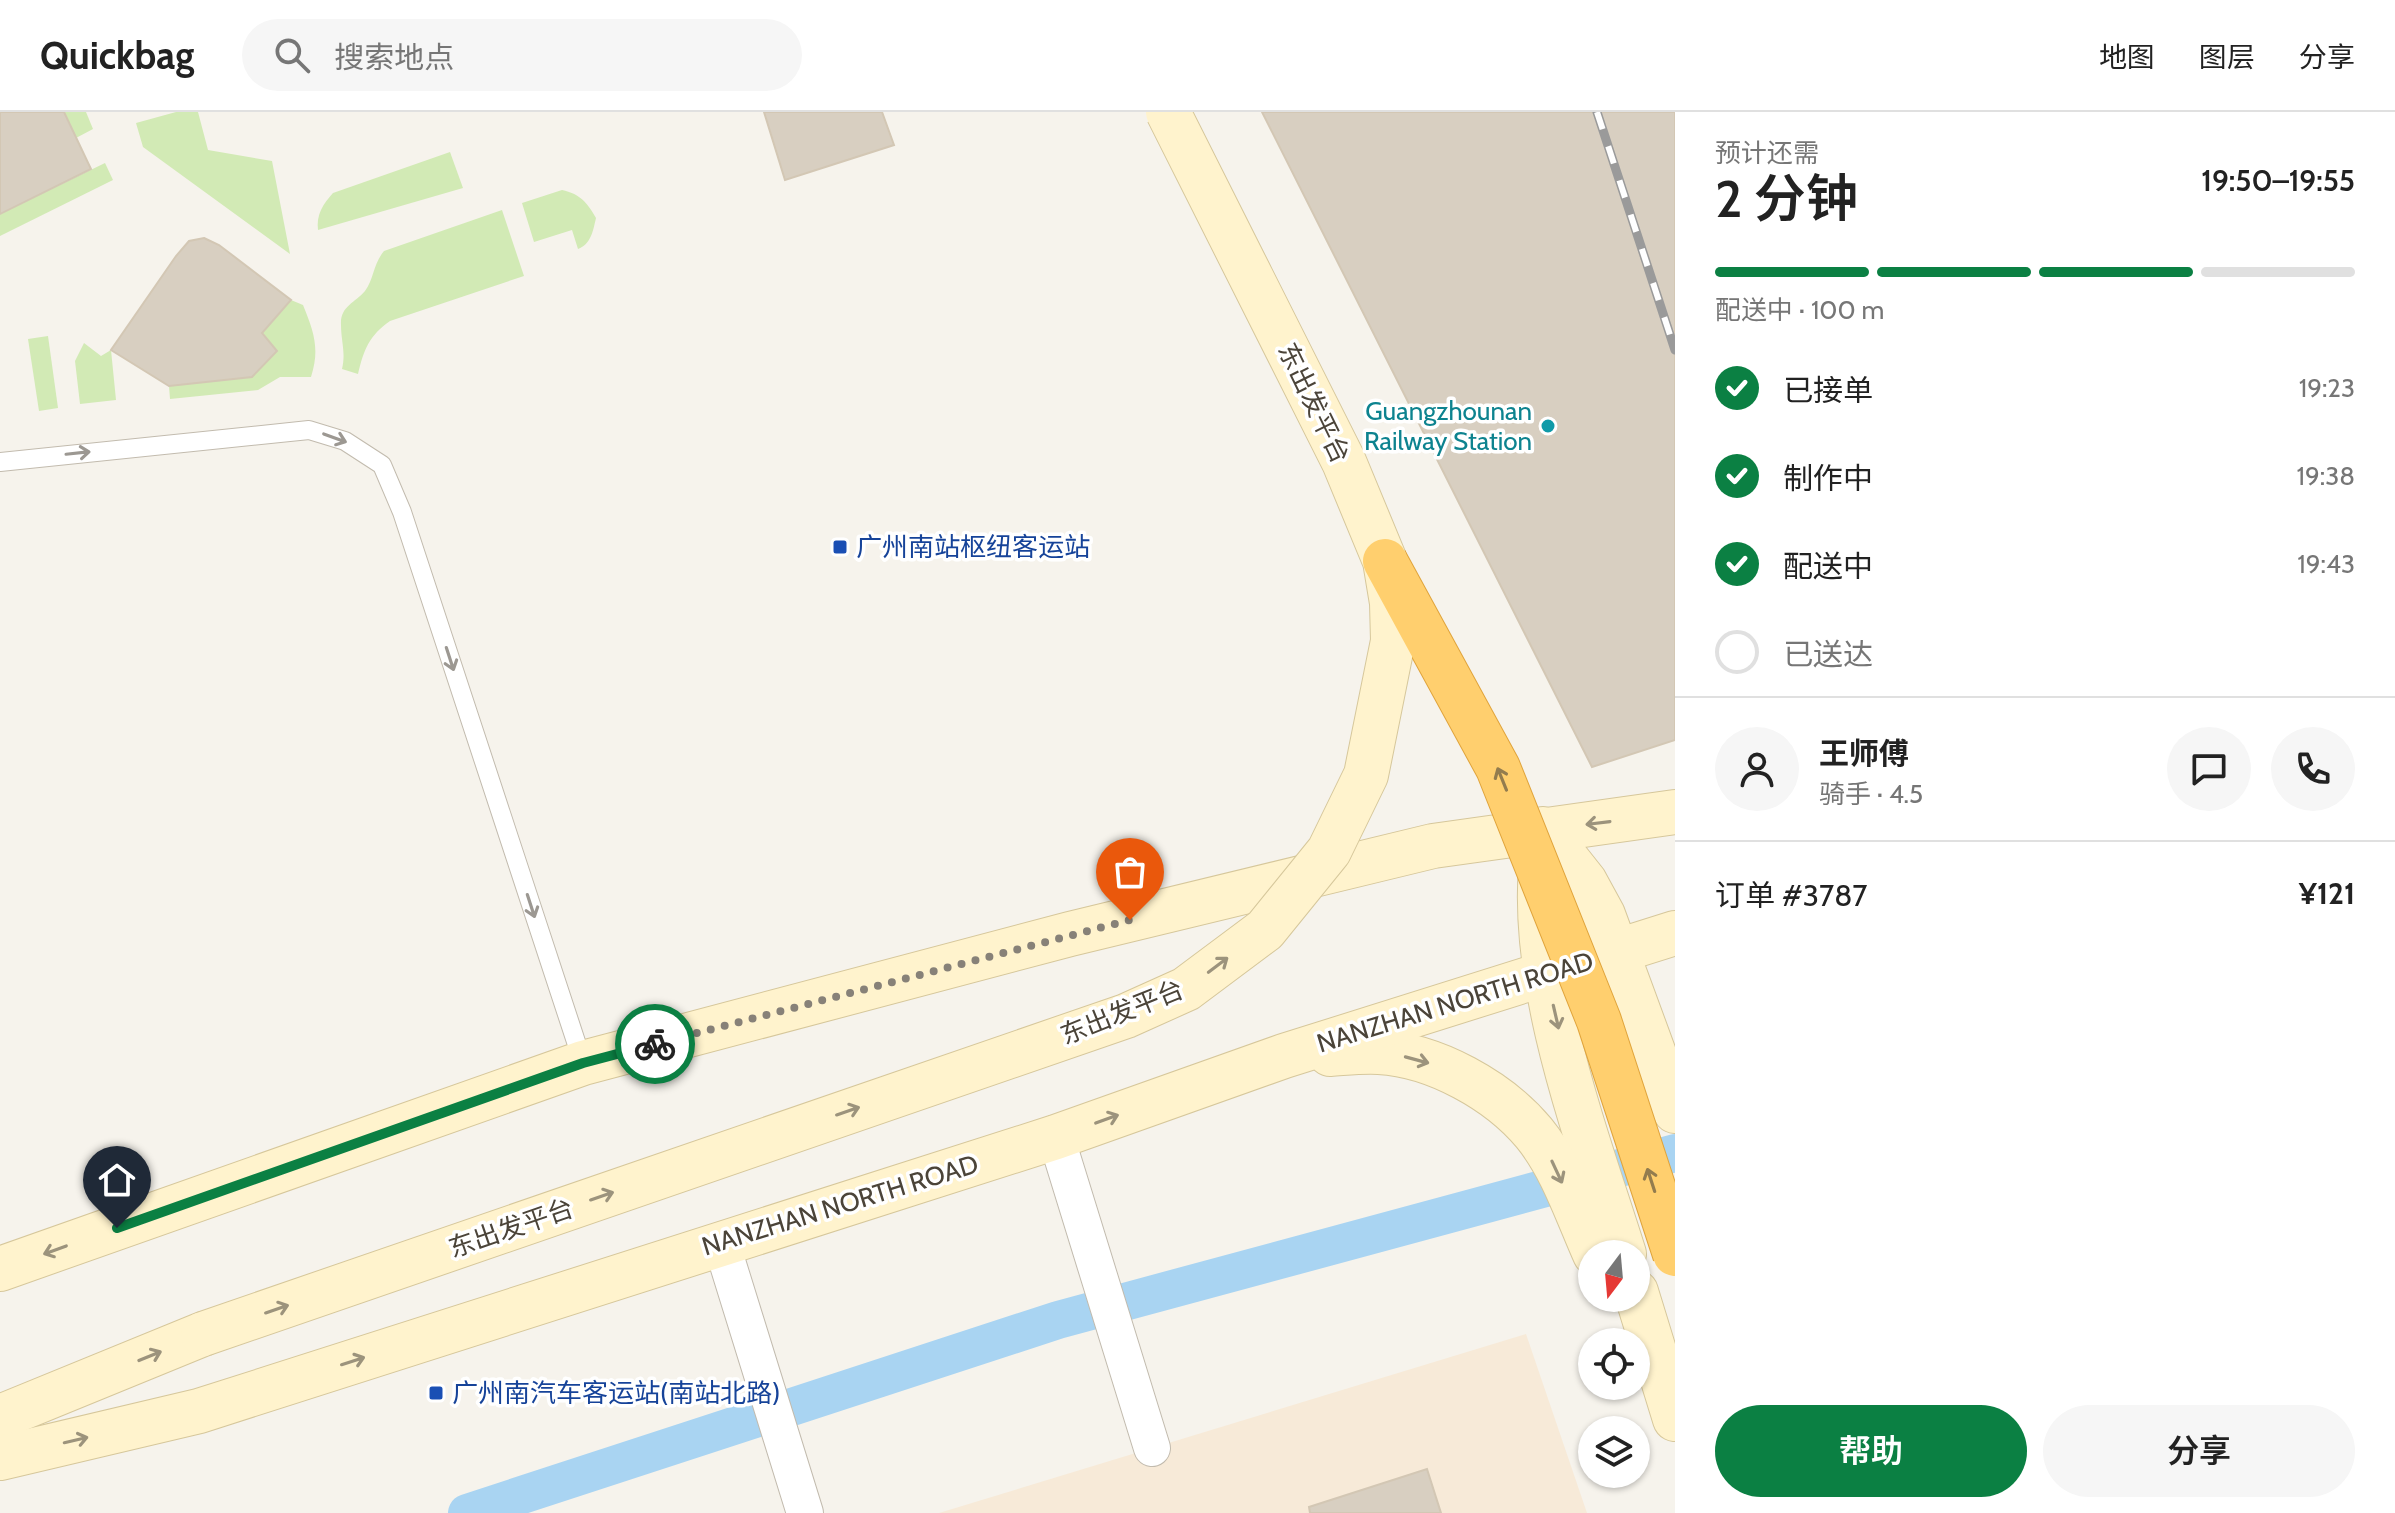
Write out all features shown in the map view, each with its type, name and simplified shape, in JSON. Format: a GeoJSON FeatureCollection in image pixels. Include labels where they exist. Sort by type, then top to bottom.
{"type":"FeatureCollection","features":[{"type":"Feature","properties":{"kind":"highway"},"geometry":{"type":"LineString","coordinates":[[1385,561],[1498,768],[1599,1021],[1675,1254]]}},
{"type":"Feature","properties":{"kind":"street","name":"东出发平台"},"geometry":{"type":"LineString","coordinates":[[0,1417],[203,1334],[1126,1016],[1186,989],[1265,930],[1329,851],[1366,775],[1393,641],[1392,603],[1385,561],[1339,451],[1168,112]]}},
{"type":"Feature","properties":{"kind":"street"},"geometry":{"type":"LineString","coordinates":[[0,1269],[583,1063],[1055,938],[1418,849],[1675,812]]}},
{"type":"Feature","properties":{"kind":"street"},"geometry":{"type":"LineString","coordinates":[[1543,829],[1585,882],[1618,951],[1671,1099]]}},
{"type":"Feature","properties":{"kind":"street"},"geometry":{"type":"LineString","coordinates":[[1543,829],[1538,930],[1607,1240]]}},
{"type":"Feature","properties":{"kind":"street","name":"NANZHAN NORTH ROAD"},"geometry":{"type":"LineString","coordinates":[[0,1458],[199,1411],[1056,1137],[1284,1056],[1675,933]]}},
{"type":"Feature","properties":{"kind":"street"},"geometry":{"type":"LineString","coordinates":[[1284,1056],[1381,1052],[1421,1060],[1460,1076],[1512,1110],[1550,1157],[1602,1240]]}},
{"type":"Feature","properties":{"kind":"street"},"geometry":{"type":"LineString","coordinates":[[1056,1137],[1152,1448]]}},
{"type":"Feature","properties":{"kind":"street"},"geometry":{"type":"LineString","coordinates":[[721,1242],[802,1500]]}},
{"type":"Feature","properties":{"kind":"street"},"geometry":{"type":"LineString","coordinates":[[1627,1312],[1644,1328]]}},
{"type":"Feature","properties":{"kind":"street"},"geometry":{"type":"LineString","coordinates":[[1650,1344],[1675,1419]]}},
{"type":"Feature","properties":{"kind":"street"},"geometry":{"type":"LineString","coordinates":[[1650,1349],[1675,1447]]}},
{"type":"Feature","properties":{"kind":"lane"},"geometry":{"type":"LineString","coordinates":[[0,462],[309,430],[345,441],[382,465],[402,512],[583,1063]]}},
{"type":"Feature","properties":{"kind":"shaded area"},"geometry":{"type":"Polygon","coordinates":[[[1526,1334],[1587,1513],[939,1513],[1526,1334]]]}},
{"type":"Feature","properties":{"kind":"green space"},"geometry":{"type":"Polygon","coordinates":[[[64,112],[86,112],[93,129],[76,138],[64,112]]]}},
{"type":"Feature","properties":{"kind":"green space"},"geometry":{"type":"Polygon","coordinates":[[[176,112],[198,112],[208,150],[272,161],[290,254],[143,147],[136,123],[176,112]]]}},
{"type":"Feature","properties":{"kind":"green space"},"geometry":{"type":"Polygon","coordinates":[[[450,152],[463,188],[318,230],[321,210],[333,193],[450,152]]]}},
{"type":"Feature","properties":{"kind":"green space"},"geometry":{"type":"Polygon","coordinates":[[[105,163],[113,180],[0,236],[0,214],[105,163]]]}},
{"type":"Feature","properties":{"kind":"green space"},"geometry":{"type":"Polygon","coordinates":[[[562,190],[582,200],[596,218],[589,240],[578,249],[572,230],[534,242],[522,203],[562,190]]]}},
{"type":"Feature","properties":{"kind":"green space"},"geometry":{"type":"Polygon","coordinates":[[[502,210],[524,276],[390,321],[368,344],[358,374],[342,369],[343,313],[365,291],[384,251],[502,210]]]}},
{"type":"Feature","properties":{"kind":"green space"},"geometry":{"type":"Polygon","coordinates":[[[291,300],[303,305],[313,332],[315,358],[311,377],[280,377],[258,390],[170,399],[169,386],[252,377],[277,351],[262,333],[291,300]]]}},
{"type":"Feature","properties":{"kind":"green space"},"geometry":{"type":"Polygon","coordinates":[[[48,336],[58,408],[39,411],[28,339],[48,336]]]}},
{"type":"Feature","properties":{"kind":"green space"},"geometry":{"type":"Polygon","coordinates":[[[84,343],[101,356],[111,350],[116,400],[80,404],[75,361],[84,343]]]}},
{"type":"Feature","properties":{"kind":"building"},"geometry":{"type":"Polygon","coordinates":[[[0,112],[64,112],[91,169],[0,214],[0,112]]]}},
{"type":"Feature","properties":{"kind":"building"},"geometry":{"type":"Polygon","coordinates":[[[764,112],[882,112],[894,145],[785,180],[764,112]]]}},
{"type":"Feature","properties":{"kind":"building","name":"Guangzhounan Railway Station"},"geometry":{"type":"Polygon","coordinates":[[[1262,112],[1675,112],[1675,740],[1592,767],[1262,112]]]}},
{"type":"Feature","properties":{"kind":"building"},"geometry":{"type":"Polygon","coordinates":[[[204,238],[219,245],[291,300],[262,333],[277,351],[252,377],[169,386],[111,350],[176,256],[189,241],[204,238]]]}},
{"type":"Feature","properties":{"kind":"building"},"geometry":{"type":"Polygon","coordinates":[[[1427,1469],[1441,1513],[1310,1513],[1309,1507],[1427,1469]]]}},
{"type":"Feature","properties":{"kind":"waterway"},"geometry":{"type":"LineString","coordinates":[[467,1513],[1058,1320],[1675,1153]]}},
{"type":"Feature","properties":{"kind":"railway"},"geometry":{"type":"LineString","coordinates":[[1597,112],[1675,350]]}},
{"type":"Feature","properties":{"kind":"way so far"},"geometry":{"type":"LineString","coordinates":[[655,1044],[1130,920]]}},
{"type":"Feature","properties":{"kind":"place","name":"Guangzhounan Railway Station"},"geometry":{"type":"Point","coordinates":[1548,426]}},
{"type":"Feature","properties":{"kind":"place","name":"广州南站枢纽客运站"},"geometry":{"type":"Point","coordinates":[840,547]}},
{"type":"Feature","properties":{"kind":"place","name":"广州南汽车客运站(南站北路)"},"geometry":{"type":"Point","coordinates":[436,1393]}},
{"type":"Feature","properties":{"kind":"route"},"geometry":{"type":"LineString","coordinates":[[117,1228],[583,1063],[655,1044]]}}]}
